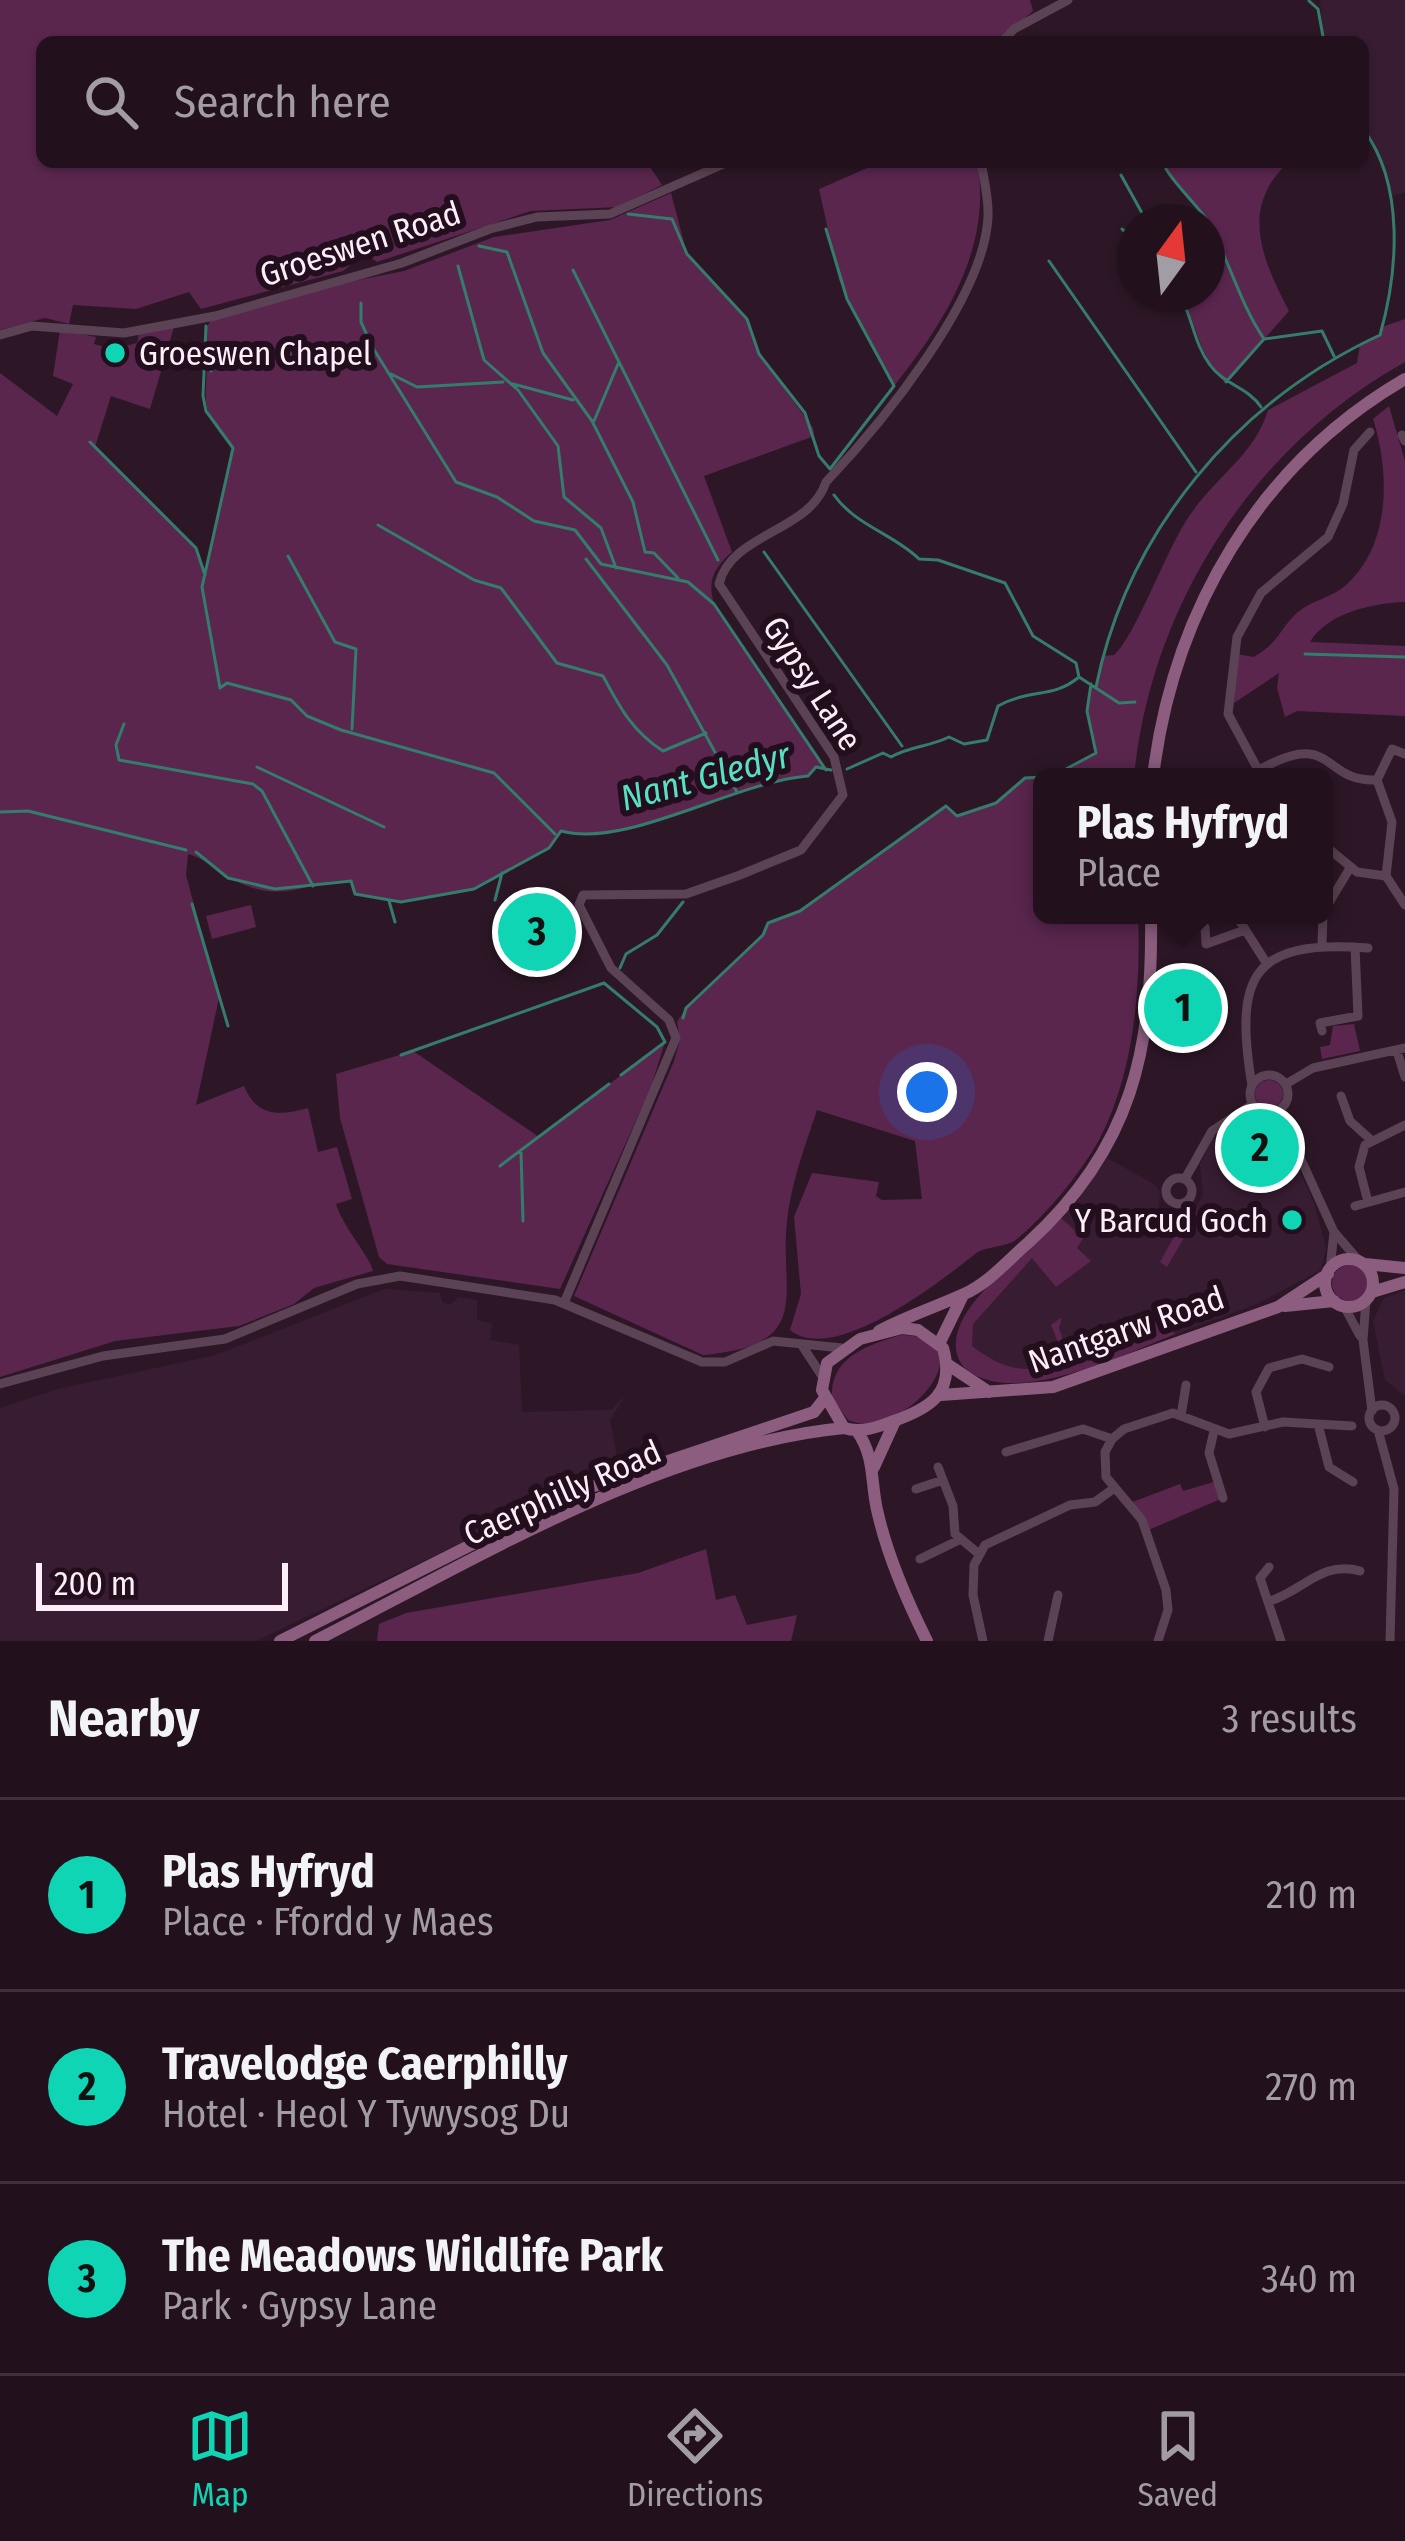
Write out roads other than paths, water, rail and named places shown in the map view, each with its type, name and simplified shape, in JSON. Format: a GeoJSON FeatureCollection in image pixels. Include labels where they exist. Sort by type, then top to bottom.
{"type":"FeatureCollection","features":[{"type":"Feature","properties":{"kind":"main road"},"geometry":{"type":"LineString","coordinates":[[1155,768],[1160,720],[1184,644],[1209,586],[1250,515],[1288,470],[1405,379]]}},
{"type":"Feature","properties":{"kind":"main road"},"geometry":{"type":"LineString","coordinates":[[874,1467],[823,1386],[842,1348],[963,1295],[1041,1231],[1092,1169],[1126,1110],[1150,1019],[1151,924]]}},
{"type":"Feature","properties":{"kind":"main road"},"geometry":{"type":"LineString","coordinates":[[1405,1268],[1341,1261],[1329,1271],[1326,1285],[1339,1304],[1405,1282]]}},
{"type":"Feature","properties":{"kind":"main road"},"geometry":{"type":"LineString","coordinates":[[1362,1263],[1373,1277],[1369,1296]]}},
{"type":"Feature","properties":{"kind":"main road","name":"Nantgarw Road"},"geometry":{"type":"LineString","coordinates":[[941,1395],[1053,1387],[1278,1307],[1329,1271]]}},
{"type":"Feature","properties":{"kind":"main road"},"geometry":{"type":"LineString","coordinates":[[939,1344],[963,1295]]}},
{"type":"Feature","properties":{"kind":"main road","name":"Nantgarw Road"},"geometry":{"type":"LineString","coordinates":[[1278,1307],[1339,1304]]}},
{"type":"Feature","properties":{"kind":"main road"},"geometry":{"type":"LineString","coordinates":[[850,1430],[895,1421],[928,1408],[941,1395],[947,1364],[939,1344],[918,1330],[879,1331]]}},
{"type":"Feature","properties":{"kind":"main road","name":"Nantgarw Road"},"geometry":{"type":"LineString","coordinates":[[947,1364],[990,1392]]}},
{"type":"Feature","properties":{"kind":"main road","name":"Caerphilly Road"},"geometry":{"type":"LineString","coordinates":[[280,1641],[576,1492],[802,1413],[823,1386]]}},
{"type":"Feature","properties":{"kind":"main road"},"geometry":{"type":"LineString","coordinates":[[895,1421],[874,1467],[877,1510],[927,1641]]}},
{"type":"Feature","properties":{"kind":"main road","name":"Caerphilly Road"},"geometry":{"type":"LineString","coordinates":[[315,1641],[602,1499],[768,1441],[850,1430]]}},
{"type":"Feature","properties":{"kind":"street"},"geometry":{"type":"LineString","coordinates":[[1034,0],[1041,13]]}},
{"type":"Feature","properties":{"kind":"street"},"geometry":{"type":"LineString","coordinates":[[1010,36],[1069,0]]}},
{"type":"Feature","properties":{"kind":"street","name":"Groeswen Road"},"geometry":{"type":"LineString","coordinates":[[0,335],[32,326],[124,332],[215,316],[402,263],[490,229],[537,217],[610,214],[714,168]]}},
{"type":"Feature","properties":{"kind":"street","name":"Gypsy Lane"},"geometry":{"type":"LineString","coordinates":[[564,1303],[676,1038],[669,1020],[611,968],[579,904],[584,895],[601,892],[686,895],[801,850],[843,795],[834,757],[725,600],[719,584],[726,563],[819,502],[826,482],[947,322],[983,242],[988,218],[982,168]]}},
{"type":"Feature","properties":{"kind":"street"},"geometry":{"type":"LineString","coordinates":[[1258,768],[1228,714],[1234,651],[1243,622],[1261,593],[1328,537],[1343,504],[1354,450],[1367,436],[1376,452]]}},
{"type":"Feature","properties":{"kind":"street"},"geometry":{"type":"LineString","coordinates":[[1210,717],[1228,714]]}},
{"type":"Feature","properties":{"kind":"street"},"geometry":{"type":"LineString","coordinates":[[1405,754],[1387,746],[1377,780],[1392,822],[1386,876],[1405,905]]}},
{"type":"Feature","properties":{"kind":"street"},"geometry":{"type":"LineString","coordinates":[[1268,768],[1291,753],[1308,752],[1324,756],[1354,777],[1377,780]]}},
{"type":"Feature","properties":{"kind":"street"},"geometry":{"type":"LineString","coordinates":[[1333,853],[1350,868],[1386,876]]}},
{"type":"Feature","properties":{"kind":"street"},"geometry":{"type":"LineString","coordinates":[[1333,896],[1350,868]]}},
{"type":"Feature","properties":{"kind":"street"},"geometry":{"type":"LineString","coordinates":[[1241,924],[1268,964]]}},
{"type":"Feature","properties":{"kind":"street"},"geometry":{"type":"LineString","coordinates":[[1322,944],[1323,924]]}},
{"type":"Feature","properties":{"kind":"street"},"geometry":{"type":"LineString","coordinates":[[1204,927],[1206,949],[1245,930]]}},
{"type":"Feature","properties":{"kind":"street"},"geometry":{"type":"LineString","coordinates":[[1252,1104],[1246,996],[1268,964],[1290,950],[1322,944],[1368,948]]}},
{"type":"Feature","properties":{"kind":"street"},"geometry":{"type":"LineString","coordinates":[[1322,1031],[1320,1023],[1359,1020],[1355,947]]}},
{"type":"Feature","properties":{"kind":"street"},"geometry":{"type":"LineString","coordinates":[[1286,1084],[1313,1068],[1401,1049],[1405,1077]]}},
{"type":"Feature","properties":{"kind":"street"},"geometry":{"type":"LineString","coordinates":[[1249,1053],[1269,1075],[1286,1084]]}},
{"type":"Feature","properties":{"kind":"street"},"geometry":{"type":"LineString","coordinates":[[1252,1085],[1269,1075]]}},
{"type":"Feature","properties":{"kind":"street"},"geometry":{"type":"LineString","coordinates":[[1252,1104],[1268,1114],[1279,1111],[1287,1102],[1286,1084]]}},
{"type":"Feature","properties":{"kind":"street"},"geometry":{"type":"LineString","coordinates":[[1341,1096],[1347,1115],[1370,1139]]}},
{"type":"Feature","properties":{"kind":"street"},"geometry":{"type":"LineString","coordinates":[[1185,1179],[1212,1131],[1252,1104]]}},
{"type":"Feature","properties":{"kind":"street"},"geometry":{"type":"LineString","coordinates":[[1279,1111],[1334,1232],[1362,1263]]}},
{"type":"Feature","properties":{"kind":"street"},"geometry":{"type":"LineString","coordinates":[[1368,1202],[1359,1167],[1370,1139],[1405,1125]]}},
{"type":"Feature","properties":{"kind":"street"},"geometry":{"type":"LineString","coordinates":[[1355,1206],[1405,1192]]}},
{"type":"Feature","properties":{"kind":"street"},"geometry":{"type":"LineString","coordinates":[[1329,1271],[1334,1232]]}},
{"type":"Feature","properties":{"kind":"street"},"geometry":{"type":"LineString","coordinates":[[0,1384],[103,1356],[226,1339],[357,1284],[388,1277],[423,1277],[564,1303],[702,1362],[725,1362],[772,1341],[842,1348]]}},
{"type":"Feature","properties":{"kind":"street"},"geometry":{"type":"LineString","coordinates":[[1369,1296],[1363,1340],[1372,1380],[1371,1413],[1388,1452]]}},
{"type":"Feature","properties":{"kind":"street"},"geometry":{"type":"LineString","coordinates":[[1339,1304],[1363,1340]]}},
{"type":"Feature","properties":{"kind":"street"},"geometry":{"type":"LineString","coordinates":[[803,1347],[823,1386]]}},
{"type":"Feature","properties":{"kind":"street"},"geometry":{"type":"LineString","coordinates":[[1265,1427],[1256,1392],[1263,1375],[1303,1358],[1324,1365],[1324,1350]]}},
{"type":"Feature","properties":{"kind":"street"},"geometry":{"type":"LineString","coordinates":[[1372,1380],[1395,1415],[1388,1452],[1394,1507],[1390,1641]]}},
{"type":"Feature","properties":{"kind":"street"},"geometry":{"type":"LineString","coordinates":[[1181,1416],[1189,1391]]}},
{"type":"Feature","properties":{"kind":"street"},"geometry":{"type":"LineString","coordinates":[[1352,1426],[1371,1413],[1395,1415]]}},
{"type":"Feature","properties":{"kind":"street"},"geometry":{"type":"LineString","coordinates":[[1158,1641],[1168,1610],[1166,1590],[1142,1520],[1113,1489],[1104,1466],[1112,1439],[1124,1429],[1162,1415],[1181,1416],[1214,1431],[1249,1433],[1283,1422],[1376,1429],[1395,1415]]}},
{"type":"Feature","properties":{"kind":"street"},"geometry":{"type":"LineString","coordinates":[[1319,1428],[1324,1459],[1337,1475],[1353,1482]]}},
{"type":"Feature","properties":{"kind":"street"},"geometry":{"type":"LineString","coordinates":[[1013,1454],[1083,1430],[1112,1439]]}},
{"type":"Feature","properties":{"kind":"street"},"geometry":{"type":"LineString","coordinates":[[1214,1431],[1209,1453],[1223,1498]]}},
{"type":"Feature","properties":{"kind":"street"},"geometry":{"type":"LineString","coordinates":[[938,1467],[959,1540],[979,1554]]}},
{"type":"Feature","properties":{"kind":"street"},"geometry":{"type":"LineString","coordinates":[[1330,1486],[1337,1475]]}},
{"type":"Feature","properties":{"kind":"street"},"geometry":{"type":"LineString","coordinates":[[916,1489],[943,1480]]}},
{"type":"Feature","properties":{"kind":"street"},"geometry":{"type":"LineString","coordinates":[[982,1641],[973,1595],[979,1554],[997,1537],[1070,1505],[1095,1502],[1113,1489]]}},
{"type":"Feature","properties":{"kind":"street"},"geometry":{"type":"LineString","coordinates":[[920,1559],[959,1540]]}},
{"type":"Feature","properties":{"kind":"street"},"geometry":{"type":"LineString","coordinates":[[928,1543],[932,1555]]}},
{"type":"Feature","properties":{"kind":"street"},"geometry":{"type":"LineString","coordinates":[[1270,1601],[1294,1594],[1320,1572],[1354,1569],[1352,1554]]}},
{"type":"Feature","properties":{"kind":"street"},"geometry":{"type":"LineString","coordinates":[[1269,1567],[1254,1575],[1270,1601],[1281,1641]]}},
{"type":"Feature","properties":{"kind":"street"},"geometry":{"type":"LineString","coordinates":[[1048,1641],[1050,1607],[1058,1595]]}},
{"type":"Feature","properties":{"kind":"waterway"},"geometry":{"type":"LineString","coordinates":[[1309,1],[1318,9],[1323,36]]}},
{"type":"Feature","properties":{"kind":"waterway"},"geometry":{"type":"LineString","coordinates":[[1096,687],[1111,630],[1134,576],[1162,525],[1196,478],[1279,396],[1380,335],[1391,284],[1394,229],[1386,176],[1369,138]]}},
{"type":"Feature","properties":{"kind":"waterway"},"geometry":{"type":"LineString","coordinates":[[1166,169],[1207,220],[1264,339]]}},
{"type":"Feature","properties":{"kind":"waterway"},"geometry":{"type":"LineString","coordinates":[[1121,175],[1137,204]]}},
{"type":"Feature","properties":{"kind":"waterway"},"geometry":{"type":"LineString","coordinates":[[628,214],[672,219],[687,254],[747,319],[759,354],[805,413],[819,456],[830,469],[894,386],[847,299],[826,229]]}},
{"type":"Feature","properties":{"kind":"waterway"},"geometry":{"type":"LineString","coordinates":[[479,246],[507,252],[543,353],[592,421],[633,502],[645,552],[654,553],[678,578]]}},
{"type":"Feature","properties":{"kind":"waterway"},"geometry":{"type":"LineString","coordinates":[[1049,261],[1196,472]]}},
{"type":"Feature","properties":{"kind":"waterway"},"geometry":{"type":"LineString","coordinates":[[458,266],[484,360],[518,390],[558,446],[564,497],[601,528],[616,568]]}},
{"type":"Feature","properties":{"kind":"waterway"},"geometry":{"type":"LineString","coordinates":[[573,270],[718,560]]}},
{"type":"Feature","properties":{"kind":"waterway"},"geometry":{"type":"LineString","coordinates":[[361,303],[361,322],[373,348],[456,482],[497,497],[534,521],[575,530],[601,564],[688,582],[714,604],[826,770]]}},
{"type":"Feature","properties":{"kind":"waterway"},"geometry":{"type":"LineString","coordinates":[[1187,312],[1210,365],[1261,407]]}},
{"type":"Feature","properties":{"kind":"waterway"},"geometry":{"type":"LineString","coordinates":[[206,326],[206,411],[233,448],[202,587],[220,688],[227,683],[291,700],[307,716],[341,730],[494,773],[555,834]]}},
{"type":"Feature","properties":{"kind":"waterway"},"geometry":{"type":"LineString","coordinates":[[1226,382],[1264,339],[1322,331],[1334,356]]}},
{"type":"Feature","properties":{"kind":"waterway"},"geometry":{"type":"LineString","coordinates":[[211,371],[214,356],[371,356]]}},
{"type":"Feature","properties":{"kind":"waterway"},"geometry":{"type":"LineString","coordinates":[[594,421],[618,364]]}},
{"type":"Feature","properties":{"kind":"waterway"},"geometry":{"type":"LineString","coordinates":[[391,374],[417,387],[503,382]]}},
{"type":"Feature","properties":{"kind":"waterway"},"geometry":{"type":"LineString","coordinates":[[513,384],[573,400]]}},
{"type":"Feature","properties":{"kind":"waterway"},"geometry":{"type":"LineString","coordinates":[[90,442],[196,548],[205,575]]}},
{"type":"Feature","properties":{"kind":"waterway"},"geometry":{"type":"LineString","coordinates":[[834,495],[853,514],[919,559],[938,560],[1005,583],[1033,636],[1076,663],[1079,677]]}},
{"type":"Feature","properties":{"kind":"waterway"},"geometry":{"type":"LineString","coordinates":[[378,525],[474,580],[501,588],[557,663],[603,676],[628,718],[663,751],[706,733]]}},
{"type":"Feature","properties":{"kind":"waterway"},"geometry":{"type":"LineString","coordinates":[[764,552],[902,746]]}},
{"type":"Feature","properties":{"kind":"waterway"},"geometry":{"type":"LineString","coordinates":[[288,556],[335,642],[356,649],[352,729]]}},
{"type":"Feature","properties":{"kind":"waterway"},"geometry":{"type":"LineString","coordinates":[[586,559],[667,665],[737,792]]}},
{"type":"Feature","properties":{"kind":"waterway","name":"Nant Gledyr"},"geometry":{"type":"LineString","coordinates":[[1305,654],[1405,657]]}},
{"type":"Feature","properties":{"kind":"waterway","name":"Nant Gledyr"},"geometry":{"type":"LineString","coordinates":[[847,769],[883,753],[891,757],[949,737],[964,744],[987,740],[998,706],[1060,688],[1079,677],[1119,703],[1135,702]]}},
{"type":"Feature","properties":{"kind":"waterway"},"geometry":{"type":"LineString","coordinates":[[1068,768],[1096,753],[1087,711],[1091,684]]}},
{"type":"Feature","properties":{"kind":"waterway"},"geometry":{"type":"LineString","coordinates":[[124,724],[116,745],[119,760],[253,784],[262,791],[313,886]]}},
{"type":"Feature","properties":{"kind":"waterway"},"geometry":{"type":"LineString","coordinates":[[257,767],[384,827]]}},
{"type":"Feature","properties":{"kind":"waterway","name":"Nant Gledyr"},"geometry":{"type":"LineString","coordinates":[[196,852],[228,878],[275,889],[351,881],[355,894],[401,902],[474,889],[549,848],[561,831],[617,831],[808,776],[816,767],[831,770]]}},
{"type":"Feature","properties":{"kind":"waterway"},"geometry":{"type":"LineString","coordinates":[[683,1018],[686,1008],[763,935],[768,923],[800,911],[946,806],[957,816],[996,803],[1025,778],[1033,778]]}},
{"type":"Feature","properties":{"kind":"waterway","name":"Nant Gledyr"},"geometry":{"type":"LineString","coordinates":[[0,812],[28,811],[186,850]]}},
{"type":"Feature","properties":{"kind":"waterway"},"geometry":{"type":"LineString","coordinates":[[495,900],[502,873]]}},
{"type":"Feature","properties":{"kind":"waterway"},"geometry":{"type":"LineString","coordinates":[[389,901],[395,922]]}},
{"type":"Feature","properties":{"kind":"waterway"},"geometry":{"type":"LineString","coordinates":[[620,968],[626,954],[657,935],[683,902]]}},
{"type":"Feature","properties":{"kind":"waterway"},"geometry":{"type":"LineString","coordinates":[[192,904],[228,1026]]}},
{"type":"Feature","properties":{"kind":"waterway"},"geometry":{"type":"LineString","coordinates":[[401,1055],[604,983],[657,1027],[665,1042],[621,1075]]}},
{"type":"Feature","properties":{"kind":"waterway"},"geometry":{"type":"LineString","coordinates":[[500,1166],[609,1084]]}},
{"type":"Feature","properties":{"kind":"waterway"},"geometry":{"type":"LineString","coordinates":[[521,1152],[523,1221]]}},
{"type":"Feature","properties":{"kind":"place","name":"Groeswen Chapel"},"geometry":{"type":"Point","coordinates":[115,353]}},
{"type":"Feature","properties":{"kind":"place","name":"The Meadows Wildlife Park"},"geometry":{"type":"Point","coordinates":[537,932]}},
{"type":"Feature","properties":{"kind":"place","name":"Plas Hyfryd"},"geometry":{"type":"Point","coordinates":[1183,1008]}},
{"type":"Feature","properties":{"kind":"place","name":"Travelodge Caerphilly"},"geometry":{"type":"Point","coordinates":[1260,1148]}},
{"type":"Feature","properties":{"kind":"place","name":"Y Barcud Goch"},"geometry":{"type":"Point","coordinates":[1292,1220]}}]}
